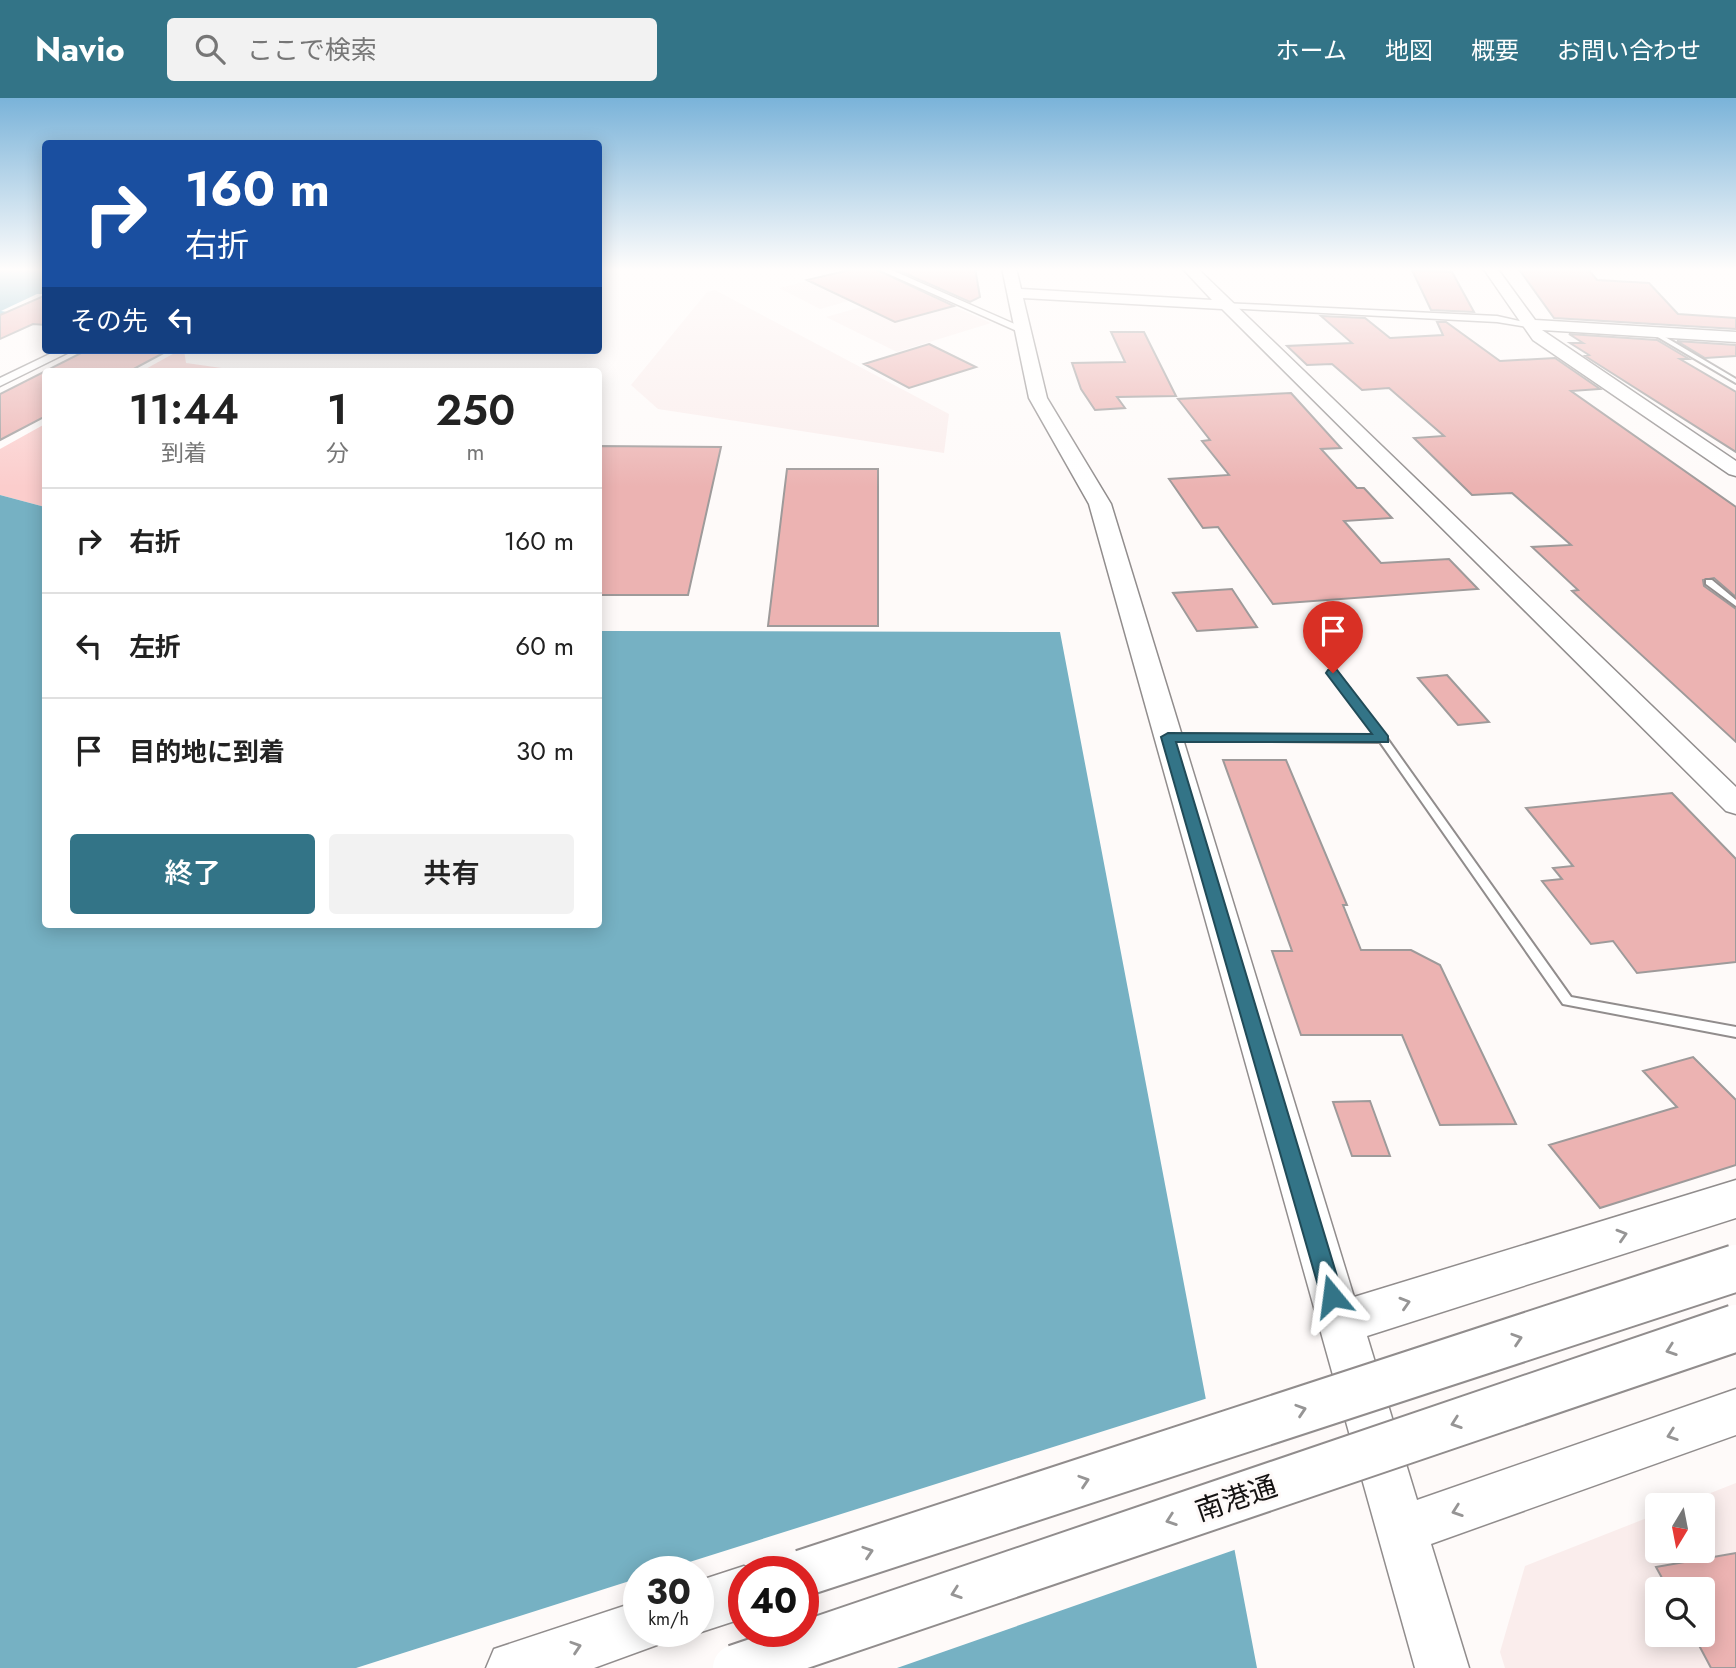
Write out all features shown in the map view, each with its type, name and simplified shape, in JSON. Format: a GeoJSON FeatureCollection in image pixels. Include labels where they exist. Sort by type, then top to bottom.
{"type":"FeatureCollection","features":[{"type":"Feature","properties":{"kind":"street"},"geometry":{"type":"LineString","coordinates":[[1025,341],[1038,398],[1100,505],[1442,1668]]}},
{"type":"Feature","properties":{"kind":"street"},"geometry":{"type":"LineString","coordinates":[[1263,341],[1736,804]]}},
{"type":"Feature","properties":{"kind":"street"},"geometry":{"type":"LineString","coordinates":[[1545,341],[1736,470]]}},
{"type":"Feature","properties":{"kind":"street"},"geometry":{"type":"LineString","coordinates":[[0,383],[59,354]]}},
{"type":"Feature","properties":{"kind":"street"},"geometry":{"type":"LineString","coordinates":[[1340,1323],[1736,1199]]}},
{"type":"Feature","properties":{"kind":"street"},"geometry":{"type":"LineString","coordinates":[[819,1568],[1736,1268]]}},
{"type":"Feature","properties":{"kind":"street","name":"南港通"},"geometry":{"type":"LineString","coordinates":[[736,1668],[1736,1328]]}},
{"type":"Feature","properties":{"kind":"street"},"geometry":{"type":"LineString","coordinates":[[1402,1530],[1736,1412]]}},
{"type":"Feature","properties":{"kind":"street"},"geometry":{"type":"LineString","coordinates":[[513,1668],[623,1632]]}},
{"type":"Feature","properties":{"kind":"lane"},"geometry":{"type":"LineString","coordinates":[[1669,341],[1736,381]]}},
{"type":"Feature","properties":{"kind":"lane"},"geometry":{"type":"LineString","coordinates":[[1709,582],[1736,604]]}},
{"type":"Feature","properties":{"kind":"lane"},"geometry":{"type":"LineString","coordinates":[[1333,673],[1383,739],[1567,1001],[1736,1032]]}},
{"type":"Feature","properties":{"kind":"lane"},"geometry":{"type":"LineString","coordinates":[[1168,737],[1383,739]]}},
{"type":"Feature","properties":{"kind":"shaded area"},"geometry":{"type":"Polygon","coordinates":[[[667,341],[812,341],[949,414],[944,453],[658,409],[631,385],[667,341]]]}},
{"type":"Feature","properties":{"kind":"shaded area"},"geometry":{"type":"Polygon","coordinates":[[[875,341],[932,341],[897,352],[875,341]]]}},
{"type":"Feature","properties":{"kind":"shaded area"},"geometry":{"type":"Polygon","coordinates":[[[173,354],[185,354],[186,363],[222,368],[147,368],[173,354]]]}},
{"type":"Feature","properties":{"kind":"shaded area"},"geometry":{"type":"Polygon","coordinates":[[[42,426],[42,506],[0,495],[0,449],[42,426]]]}},
{"type":"Feature","properties":{"kind":"shaded area"},"geometry":{"type":"Polygon","coordinates":[[[1736,1483],[1736,1668],[1505,1668],[1500,1652],[1525,1566],[1645,1519],[1645,1563],[1715,1563],[1715,1493],[1711,1493],[1736,1483]]]}},
{"type":"Feature","properties":{"kind":"water"},"geometry":{"type":"Polygon","coordinates":[[[0,495],[42,506],[42,928],[602,928],[602,631],[1060,632],[1257,1668],[0,1668],[0,495]]]}},
{"type":"Feature","properties":{"kind":"pier"},"geometry":{"type":"Polygon","coordinates":[[[1208,1398],[1237,1549],[897,1668],[356,1668],[623,1583],[623,1647],[714,1647],[714,1556],[708,1556],[1208,1398]]]}},
{"type":"Feature","properties":{"kind":"building"},"geometry":{"type":"Polygon","coordinates":[[[1115,341],[1149,341],[1176,396],[1117,397],[1125,408],[1095,410],[1081,389],[1072,363],[1125,362],[1115,341]]]}},
{"type":"Feature","properties":{"kind":"building"},"geometry":{"type":"Polygon","coordinates":[[[1350,341],[1473,341],[1500,361],[1555,358],[1600,389],[1571,391],[1736,507],[1736,597],[1714,578],[1703,580],[1704,586],[1736,609],[1736,742],[1572,591],[1578,590],[1532,547],[1571,545],[1512,493],[1472,495],[1414,438],[1444,436],[1389,388],[1362,390],[1332,364],[1307,365],[1287,346],[1352,343],[1350,341]]]}},
{"type":"Feature","properties":{"kind":"building"},"geometry":{"type":"Polygon","coordinates":[[[1580,341],[1659,341],[1689,359],[1680,359],[1736,392],[1736,452],[1585,356],[1589,355],[1570,343],[1583,343],[1580,341]]]}},
{"type":"Feature","properties":{"kind":"building"},"geometry":{"type":"Polygon","coordinates":[[[1677,341],[1736,345],[1736,356],[1705,358],[1677,341]]]}},
{"type":"Feature","properties":{"kind":"building"},"geometry":{"type":"Polygon","coordinates":[[[929,344],[976,367],[909,388],[864,364],[929,344]]]}},
{"type":"Feature","properties":{"kind":"building"},"geometry":{"type":"Polygon","coordinates":[[[79,354],[162,354],[136,368],[51,368],[79,354]]]}},
{"type":"Feature","properties":{"kind":"building"},"geometry":{"type":"Polygon","coordinates":[[[42,373],[42,418],[0,440],[0,394],[42,373]]]}},
{"type":"Feature","properties":{"kind":"building"},"geometry":{"type":"Polygon","coordinates":[[[1291,393],[1341,448],[1321,449],[1357,488],[1364,488],[1392,518],[1344,521],[1381,563],[1449,559],[1478,589],[1273,604],[1218,527],[1203,528],[1169,479],[1229,475],[1202,441],[1210,440],[1178,399],[1291,393]]]}},
{"type":"Feature","properties":{"kind":"building"},"geometry":{"type":"Polygon","coordinates":[[[602,446],[721,447],[688,595],[602,595],[602,446]]]}},
{"type":"Feature","properties":{"kind":"building"},"geometry":{"type":"Polygon","coordinates":[[[787,469],[878,469],[878,626],[768,626],[787,469]]]}},
{"type":"Feature","properties":{"kind":"building"},"geometry":{"type":"Polygon","coordinates":[[[1232,589],[1257,627],[1197,631],[1173,593],[1232,589]]]}},
{"type":"Feature","properties":{"kind":"building"},"geometry":{"type":"Polygon","coordinates":[[[1447,675],[1489,722],[1458,725],[1418,678],[1447,675]]]}},
{"type":"Feature","properties":{"kind":"building"},"geometry":{"type":"Polygon","coordinates":[[[1223,760],[1286,760],[1347,905],[1343,905],[1361,950],[1411,950],[1440,965],[1516,1124],[1440,1125],[1402,1035],[1301,1035],[1272,951],[1292,951],[1223,760]]]}},
{"type":"Feature","properties":{"kind":"building"},"geometry":{"type":"Polygon","coordinates":[[[1672,793],[1736,859],[1736,962],[1637,973],[1613,941],[1591,944],[1542,881],[1562,879],[1553,868],[1573,866],[1526,808],[1672,793]]]}},
{"type":"Feature","properties":{"kind":"building"},"geometry":{"type":"Polygon","coordinates":[[[1693,1057],[1736,1100],[1736,1165],[1600,1208],[1549,1145],[1677,1107],[1643,1071],[1693,1057]]]}},
{"type":"Feature","properties":{"kind":"building"},"geometry":{"type":"Polygon","coordinates":[[[1370,1101],[1390,1156],[1352,1156],[1333,1102],[1370,1101]]]}},
{"type":"Feature","properties":{"kind":"building"},"geometry":{"type":"Polygon","coordinates":[[[1736,1553],[1736,1668],[1711,1668],[1700,1647],[1715,1647],[1715,1577],[1661,1577],[1656,1567],[1679,1563],[1715,1563],[1715,1557],[1736,1553]]]}},
{"type":"Feature","properties":{"kind":"route"},"geometry":{"type":"LineString","coordinates":[[1332,1296],[1168,737],[1383,739],[1333,673]]}}]}
